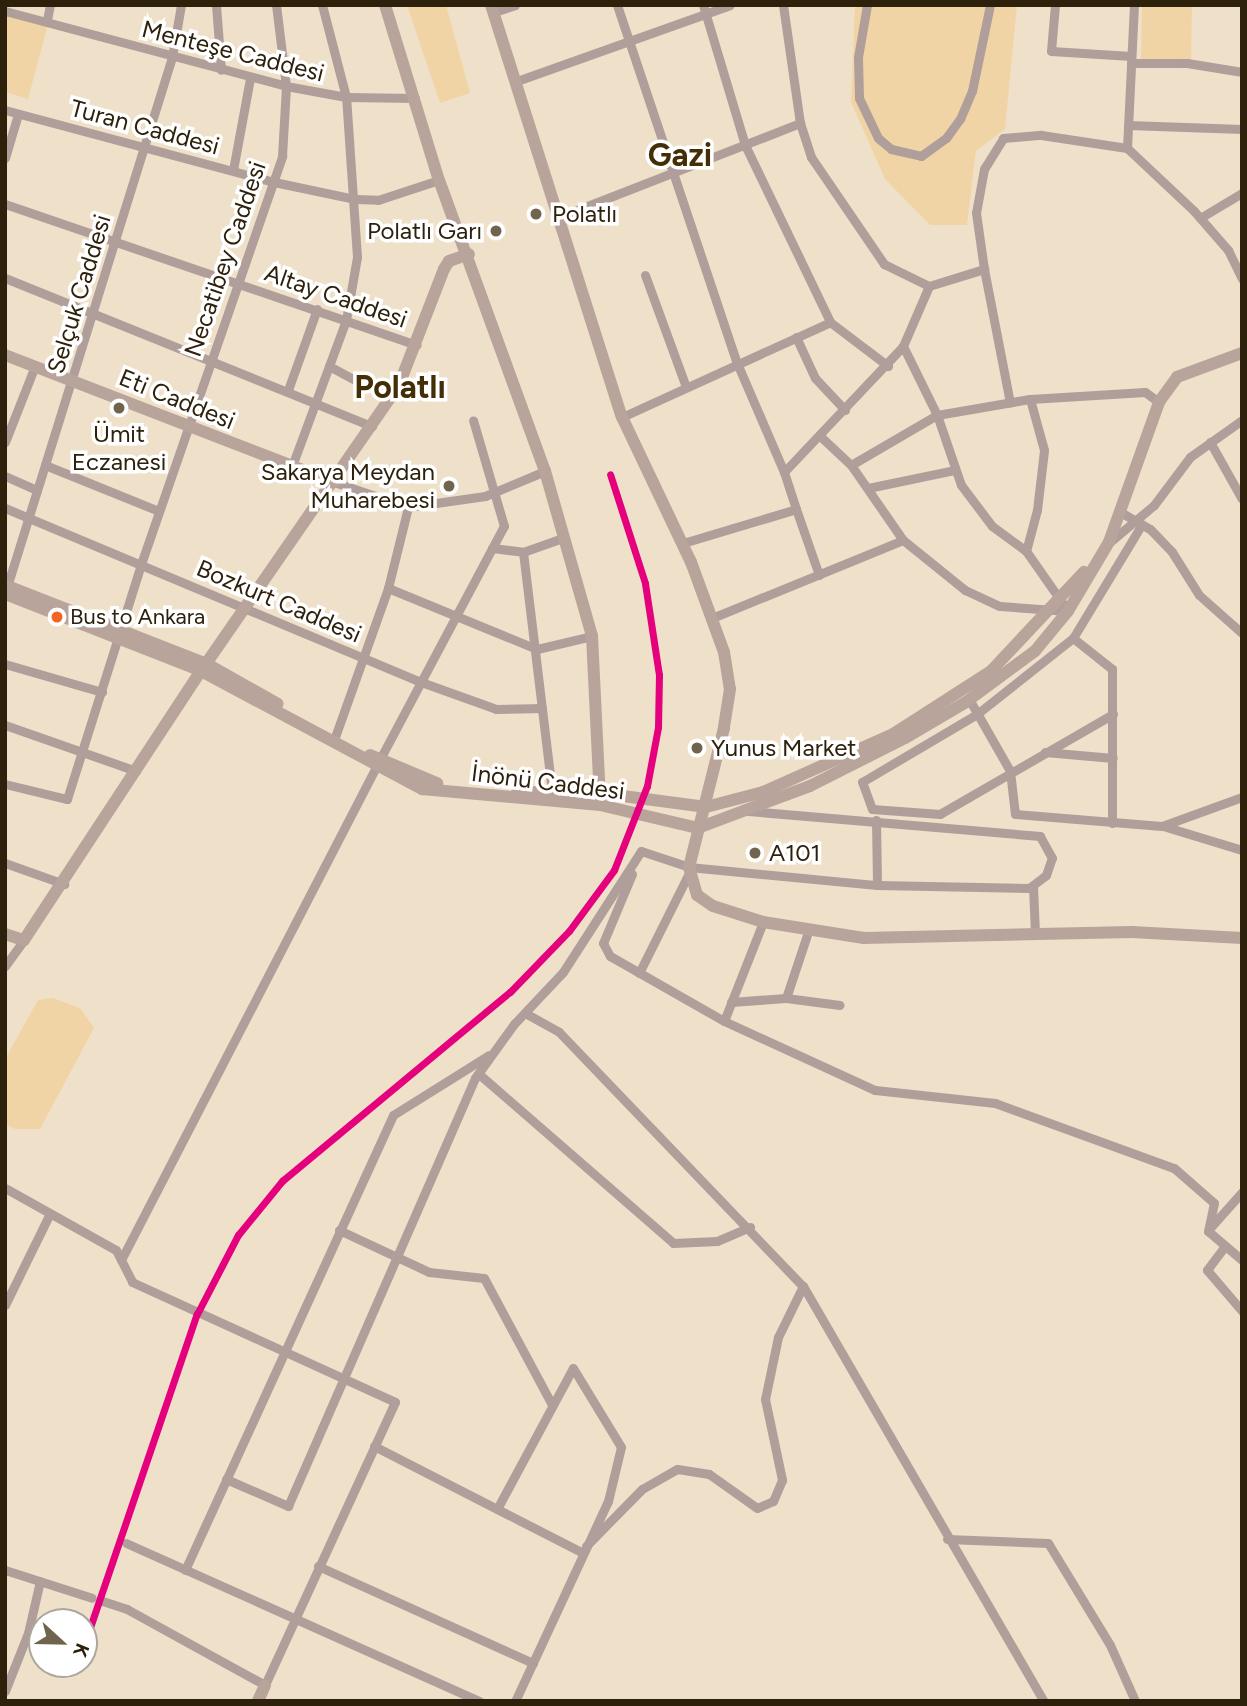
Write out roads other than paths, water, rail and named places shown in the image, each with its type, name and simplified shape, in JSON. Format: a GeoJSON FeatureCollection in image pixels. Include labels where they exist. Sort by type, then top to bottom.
{"type":"FeatureCollection","features":[{"type":"Feature","properties":{"kind":"street"},"geometry":{"type":"LineString","coordinates":[[47,20],[50,5]]}},
{"type":"Feature","properties":{"kind":"street","name":"Selçuk Caddesi"},"geometry":{"type":"LineString","coordinates":[[6,589],[117,241],[172,57],[181,5]]}},
{"type":"Feature","properties":{"kind":"street"},"geometry":{"type":"LineString","coordinates":[[216,5],[221,71]]}},
{"type":"Feature","properties":{"kind":"street","name":"Necatibey Caddesi"},"geometry":{"type":"LineString","coordinates":[[5,784],[67,799],[209,360],[274,182],[286,134],[286,86],[276,5]]}},
{"type":"Feature","properties":{"kind":"street"},"geometry":{"type":"LineString","coordinates":[[292,466],[346,320],[358,257],[346,97],[322,5]]}},
{"type":"Feature","properties":{"kind":"street"},"geometry":{"type":"LineString","coordinates":[[385,5],[439,180],[469,254],[545,471],[592,636],[600,799]]}},
{"type":"Feature","properties":{"kind":"street"},"geometry":{"type":"LineString","coordinates":[[514,5],[493,9],[513,82],[622,417],[683,543],[712,618],[730,689],[706,807],[698,828],[689,870],[639,973]]}},
{"type":"Feature","properties":{"kind":"street"},"geometry":{"type":"LineString","coordinates":[[617,5],[671,176],[737,363],[784,472],[819,575]]}},
{"type":"Feature","properties":{"kind":"street"},"geometry":{"type":"LineString","coordinates":[[513,82],[629,42],[704,10],[730,5]]}},
{"type":"Feature","properties":{"kind":"street"},"geometry":{"type":"LineString","coordinates":[[783,5],[800,123],[811,157],[884,264],[929,286],[984,269]]}},
{"type":"Feature","properties":{"kind":"street"},"geometry":{"type":"LineString","coordinates":[[867,5],[858,57],[859,99],[878,138],[891,149],[921,156],[946,138],[960,119],[972,92],[990,5]]}},
{"type":"Feature","properties":{"kind":"street"},"geometry":{"type":"LineString","coordinates":[[1055,5],[1051,51],[1186,63],[1242,72]]}},
{"type":"Feature","properties":{"kind":"street"},"geometry":{"type":"LineString","coordinates":[[1127,148],[1133,5]]}},
{"type":"Feature","properties":{"kind":"street"},"geometry":{"type":"LineString","coordinates":[[704,10],[745,145],[830,322],[888,366]]}},
{"type":"Feature","properties":{"kind":"street","name":"Menteşe Caddesi"},"geometry":{"type":"LineString","coordinates":[[5,11],[47,20],[221,71],[286,86],[346,97],[415,98]]}},
{"type":"Feature","properties":{"kind":"street"},"geometry":{"type":"LineString","coordinates":[[233,170],[250,78]]}},
{"type":"Feature","properties":{"kind":"street","name":"Turan Caddesi"},"geometry":{"type":"LineString","coordinates":[[5,110],[274,182],[355,199],[377,200],[439,180]]}},
{"type":"Feature","properties":{"kind":"street"},"geometry":{"type":"LineString","coordinates":[[5,158],[19,114]]}},
{"type":"Feature","properties":{"kind":"street"},"geometry":{"type":"LineString","coordinates":[[559,217],[671,176],[800,123]]}},
{"type":"Feature","properties":{"kind":"street"},"geometry":{"type":"LineString","coordinates":[[1128,125],[1242,129]]}},
{"type":"Feature","properties":{"kind":"street"},"geometry":{"type":"LineString","coordinates":[[1010,403],[976,213],[984,169],[1003,138],[1041,135],[1127,148],[1200,218],[1228,250],[1242,279]]}},
{"type":"Feature","properties":{"kind":"street"},"geometry":{"type":"LineString","coordinates":[[1200,218],[1242,192]]}},
{"type":"Feature","properties":{"kind":"street","name":"Altay Caddesi"},"geometry":{"type":"LineString","coordinates":[[5,204],[416,345]]}},
{"type":"Feature","properties":{"kind":"street"},"geometry":{"type":"LineString","coordinates":[[5,966],[64,884],[204,668],[400,384],[444,269],[449,261],[469,254]]}},
{"type":"Feature","properties":{"kind":"street"},"geometry":{"type":"LineString","coordinates":[[645,275],[686,387]]}},
{"type":"Feature","properties":{"kind":"street"},"geometry":{"type":"LineString","coordinates":[[5,278],[317,400],[372,426]]}},
{"type":"Feature","properties":{"kind":"street"},"geometry":{"type":"LineString","coordinates":[[784,472],[888,366],[903,346],[929,286]]}},
{"type":"Feature","properties":{"kind":"street"},"geometry":{"type":"LineString","coordinates":[[288,390],[317,309]]}},
{"type":"Feature","properties":{"kind":"street"},"geometry":{"type":"LineString","coordinates":[[622,417],[830,322]]}},
{"type":"Feature","properties":{"kind":"street"},"geometry":{"type":"LineString","coordinates":[[796,337],[815,378],[845,410]]}},
{"type":"Feature","properties":{"kind":"street"},"geometry":{"type":"LineString","coordinates":[[820,436],[851,465],[903,540],[965,590],[1000,606],[1068,611],[1026,551],[992,526],[961,485],[937,415],[903,346]]}},
{"type":"Feature","properties":{"kind":"street","name":"İnönü Caddesi"},"geometry":{"type":"LineString","coordinates":[[204,668],[378,763],[427,782],[508,793],[552,790],[600,799],[698,828],[833,775],[969,699],[1035,651],[1068,611],[1109,542],[1122,513],[1159,402],[1177,377],[1241,354]]}},
{"type":"Feature","properties":{"kind":"street","name":"Eti Caddesi"},"geometry":{"type":"LineString","coordinates":[[5,355],[188,428],[334,482]]}},
{"type":"Feature","properties":{"kind":"street"},"geometry":{"type":"LineString","coordinates":[[5,442],[35,366]]}},
{"type":"Feature","properties":{"kind":"street"},"geometry":{"type":"LineString","coordinates":[[329,366],[368,387]]}},
{"type":"Feature","properties":{"kind":"street"},"geometry":{"type":"LineString","coordinates":[[851,465],[937,415],[1030,399],[1145,392],[1159,402]]}},
{"type":"Feature","properties":{"kind":"street"},"geometry":{"type":"LineString","coordinates":[[1026,551],[1037,510],[1044,450],[1030,399]]}},
{"type":"Feature","properties":{"kind":"street"},"geometry":{"type":"LineString","coordinates":[[121,1260],[455,615],[504,526],[497,491],[473,420]]}},
{"type":"Feature","properties":{"kind":"street"},"geometry":{"type":"LineString","coordinates":[[1109,542],[1138,522],[1190,457],[1242,420]]}},
{"type":"Feature","properties":{"kind":"street"},"geometry":{"type":"LineString","coordinates":[[1210,442],[1242,499]]}},
{"type":"Feature","properties":{"kind":"street"},"geometry":{"type":"LineString","coordinates":[[45,465],[159,511]]}},
{"type":"Feature","properties":{"kind":"street"},"geometry":{"type":"LineString","coordinates":[[868,488],[956,470]]}},
{"type":"Feature","properties":{"kind":"street"},"geometry":{"type":"LineString","coordinates":[[334,482],[408,506],[497,491],[545,471]]}},
{"type":"Feature","properties":{"kind":"street"},"geometry":{"type":"LineString","coordinates":[[5,476],[37,490]]}},
{"type":"Feature","properties":{"kind":"street"},"geometry":{"type":"LineString","coordinates":[[335,737],[388,588],[408,506]]}},
{"type":"Feature","properties":{"kind":"street","name":"Bozkurt Caddesi"},"geometry":{"type":"LineString","coordinates":[[5,508],[421,682],[496,709],[542,708]]}},
{"type":"Feature","properties":{"kind":"street"},"geometry":{"type":"LineString","coordinates":[[683,543],[796,509]]}},
{"type":"Feature","properties":{"kind":"street"},"geometry":{"type":"LineString","coordinates":[[1122,513],[1138,522],[1172,552],[1199,596],[1242,634]]}},
{"type":"Feature","properties":{"kind":"street"},"geometry":{"type":"LineString","coordinates":[[1113,714],[1010,771],[940,814],[872,809],[862,782],[977,714],[1073,638],[1138,522]]}},
{"type":"Feature","properties":{"kind":"street"},"geometry":{"type":"LineString","coordinates":[[492,548],[523,552],[563,538]]}},
{"type":"Feature","properties":{"kind":"street"},"geometry":{"type":"LineString","coordinates":[[712,618],[903,540]]}},
{"type":"Feature","properties":{"kind":"street","name":"İnönü Caddesi"},"geometry":{"type":"LineString","coordinates":[[6,589],[204,668],[335,737],[422,789],[706,807],[763,792],[893,734],[991,671],[1062,599],[1109,542]]}},
{"type":"Feature","properties":{"kind":"street"},"geometry":{"type":"LineString","coordinates":[[523,552],[537,649],[552,790]]}},
{"type":"Feature","properties":{"kind":"street"},"geometry":{"type":"LineString","coordinates":[[388,588],[537,649],[592,636]]}},
{"type":"Feature","properties":{"kind":"street"},"geometry":{"type":"LineString","coordinates":[[1073,638],[1112,669],[1112,822]]}},
{"type":"Feature","properties":{"kind":"street"},"geometry":{"type":"LineString","coordinates":[[5,664],[102,692]]}},
{"type":"Feature","properties":{"kind":"street"},"geometry":{"type":"LineString","coordinates":[[969,699],[1010,771],[1015,814],[1162,826],[1242,850]]}},
{"type":"Feature","properties":{"kind":"street"},"geometry":{"type":"LineString","coordinates":[[5,725],[83,750],[136,771]]}},
{"type":"Feature","properties":{"kind":"street"},"geometry":{"type":"LineString","coordinates":[[1045,751],[1113,758]]}},
{"type":"Feature","properties":{"kind":"street"},"geometry":{"type":"LineString","coordinates":[[1162,826],[1242,797]]}},
{"type":"Feature","properties":{"kind":"street"},"geometry":{"type":"LineString","coordinates":[[744,811],[876,820],[1040,836]]}},
{"type":"Feature","properties":{"kind":"street"},"geometry":{"type":"LineString","coordinates":[[641,851],[689,870],[877,885],[1033,886],[1046,875],[1052,858],[1040,836],[1042,817]]}},
{"type":"Feature","properties":{"kind":"street"},"geometry":{"type":"LineString","coordinates":[[876,820],[877,885]]}},
{"type":"Feature","properties":{"kind":"street"},"geometry":{"type":"LineString","coordinates":[[641,851],[603,943],[610,956],[723,1021],[875,1090],[937,1093],[995,1103],[1174,1168],[1214,1203],[1208,1231]]}},
{"type":"Feature","properties":{"kind":"street"},"geometry":{"type":"LineString","coordinates":[[226,1479],[288,1506],[341,1380],[480,1075],[494,1052],[525,1013],[563,972],[641,851]]}},
{"type":"Feature","properties":{"kind":"street"},"geometry":{"type":"LineString","coordinates":[[5,863],[64,884]]}},
{"type":"Feature","properties":{"kind":"street"},"geometry":{"type":"LineString","coordinates":[[689,870],[697,895],[713,906],[807,932],[864,938],[1132,932],[1242,937]]}},
{"type":"Feature","properties":{"kind":"street"},"geometry":{"type":"LineString","coordinates":[[1033,886],[1035,934]]}},
{"type":"Feature","properties":{"kind":"street"},"geometry":{"type":"LineString","coordinates":[[723,1021],[763,922]]}},
{"type":"Feature","properties":{"kind":"street"},"geometry":{"type":"LineString","coordinates":[[786,998],[807,932]]}},
{"type":"Feature","properties":{"kind":"street"},"geometry":{"type":"LineString","coordinates":[[5,934],[24,940]]}},
{"type":"Feature","properties":{"kind":"street"},"geometry":{"type":"LineString","coordinates":[[5,944],[24,940]]}},
{"type":"Feature","properties":{"kind":"street"},"geometry":{"type":"LineString","coordinates":[[731,1002],[786,998],[840,1005]]}},
{"type":"Feature","properties":{"kind":"street"},"geometry":{"type":"LineString","coordinates":[[525,1013],[559,1032],[750,1227],[803,1286],[947,1539],[1044,1701]]}},
{"type":"Feature","properties":{"kind":"street"},"geometry":{"type":"LineString","coordinates":[[185,1570],[393,1115],[494,1052]]}},
{"type":"Feature","properties":{"kind":"street"},"geometry":{"type":"LineString","coordinates":[[480,1075],[673,1243],[717,1241],[750,1227]]}},
{"type":"Feature","properties":{"kind":"street"},"geometry":{"type":"LineString","coordinates":[[5,1188],[116,1250],[132,1282],[282,1354],[395,1402],[292,1619],[258,1701]]}},
{"type":"Feature","properties":{"kind":"street"},"geometry":{"type":"LineString","coordinates":[[1208,1231],[1242,1192]]}},
{"type":"Feature","properties":{"kind":"street"},"geometry":{"type":"LineString","coordinates":[[5,1306],[50,1213]]}},
{"type":"Feature","properties":{"kind":"street"},"geometry":{"type":"LineString","coordinates":[[339,1230],[429,1272],[484,1278],[552,1405]]}},
{"type":"Feature","properties":{"kind":"street"},"geometry":{"type":"LineString","coordinates":[[1208,1231],[1242,1261]]}},
{"type":"Feature","properties":{"kind":"street"},"geometry":{"type":"LineString","coordinates":[[1225,1246],[1207,1270],[1242,1311]]}},
{"type":"Feature","properties":{"kind":"street"},"geometry":{"type":"LineString","coordinates":[[585,1549],[642,1489],[677,1469],[709,1474],[757,1508],[773,1501],[782,1480],[765,1399],[778,1337],[803,1286]]}},
{"type":"Feature","properties":{"kind":"street"},"geometry":{"type":"LineString","coordinates":[[497,1509],[573,1368],[621,1447],[608,1501],[515,1701]]}},
{"type":"Feature","properties":{"kind":"street"},"geometry":{"type":"LineString","coordinates":[[374,1446],[497,1509],[585,1549]]}},
{"type":"Feature","properties":{"kind":"street"},"geometry":{"type":"LineString","coordinates":[[947,1539],[1048,1542],[1110,1645],[1135,1701]]}},
{"type":"Feature","properties":{"kind":"street"},"geometry":{"type":"LineString","coordinates":[[126,1543],[479,1701]]}},
{"type":"Feature","properties":{"kind":"street"},"geometry":{"type":"LineString","coordinates":[[318,1566],[533,1663]]}},
{"type":"Feature","properties":{"kind":"street"},"geometry":{"type":"LineString","coordinates":[[5,1570],[92,1598]]}},
{"type":"Feature","properties":{"kind":"street"},"geometry":{"type":"LineString","coordinates":[[5,1691],[28,1633],[40,1580]]}},
{"type":"Feature","properties":{"kind":"street"},"geometry":{"type":"LineString","coordinates":[[103,1601],[127,1609],[265,1685]]}},
{"type":"Feature","properties":{"kind":"place","name":"Polatlı"},"geometry":{"type":"Point","coordinates":[536,214]}},
{"type":"Feature","properties":{"kind":"place","name":"Polatlı Garı"},"geometry":{"type":"Point","coordinates":[496,231]}},
{"type":"Feature","properties":{"kind":"place","name":"Ümit Eczanesi"},"geometry":{"type":"Point","coordinates":[119,408]}},
{"type":"Feature","properties":{"kind":"place","name":"Sakarya Meydan Muharebesi"},"geometry":{"type":"Point","coordinates":[449,486]}},
{"type":"Feature","properties":{"kind":"place","name":"Bus to Ankara"},"geometry":{"type":"Point","coordinates":[57,617]}},
{"type":"Feature","properties":{"kind":"place","name":"Yunus Market"},"geometry":{"type":"Point","coordinates":[697,748]}},
{"type":"Feature","properties":{"kind":"place","name":"A101"},"geometry":{"type":"Point","coordinates":[755,853]}},
{"type":"Feature","properties":{"kind":"district","name":"Gazi"},"geometry":{"type":"Point","coordinates":[680,155]}},
{"type":"Feature","properties":{"kind":"district","name":"Polatlı"},"geometry":{"type":"Point","coordinates":[400,387]}}]}
